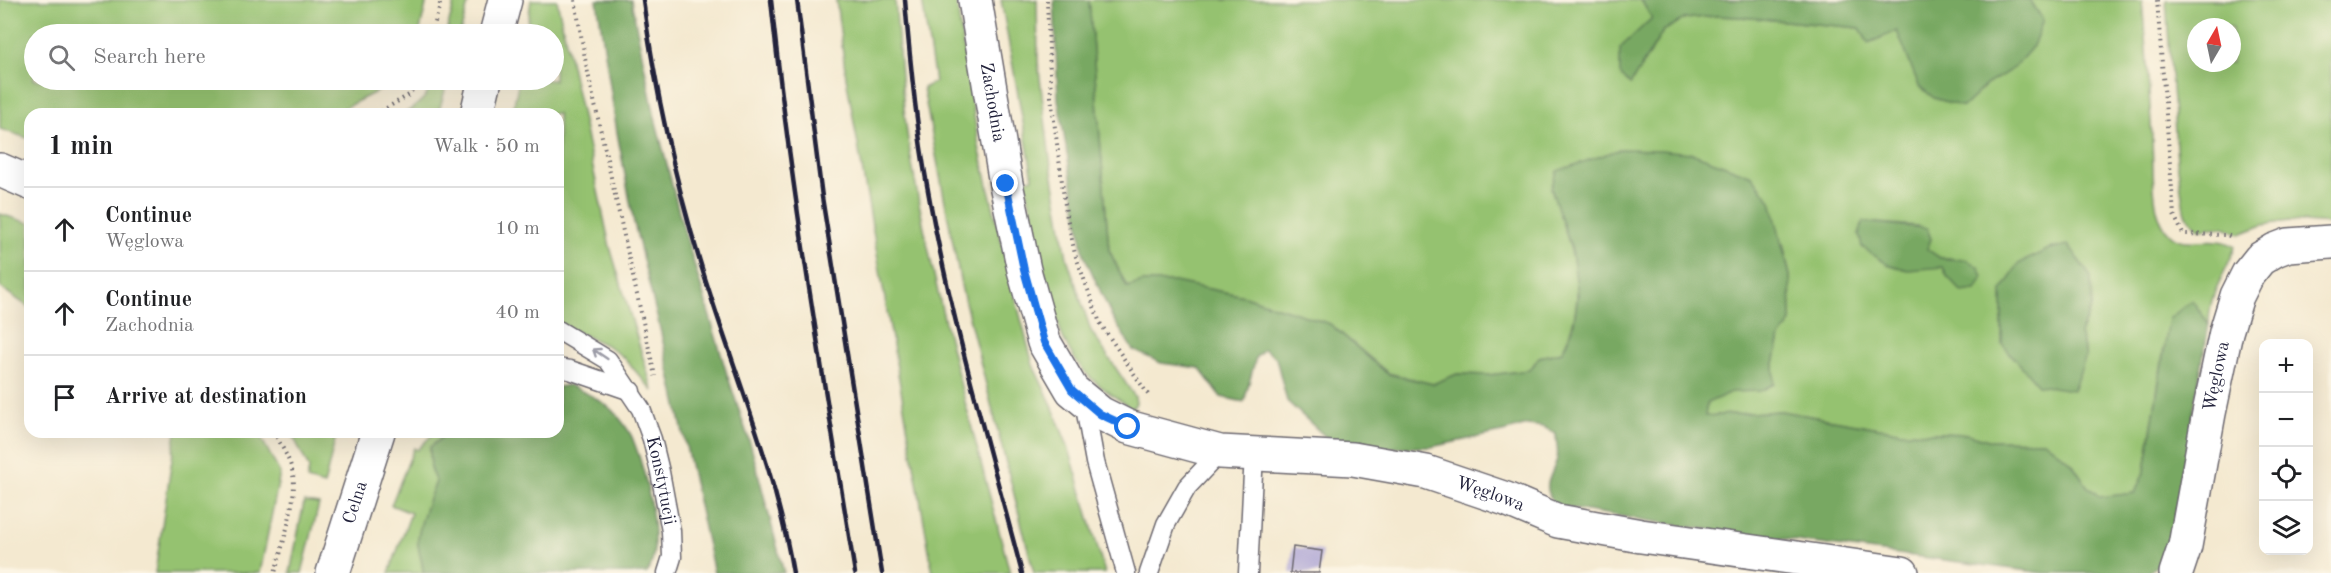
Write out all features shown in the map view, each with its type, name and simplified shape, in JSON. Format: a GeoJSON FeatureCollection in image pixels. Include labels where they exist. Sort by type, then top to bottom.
{"type":"FeatureCollection","features":[{"type":"Feature","properties":{"kind":"street"},"geometry":{"type":"LineString","coordinates":[[498,24],[504,0]]}},
{"type":"Feature","properties":{"kind":"street","name":"Zachodnia"},"geometry":{"type":"LineString","coordinates":[[975,0],[1006,184],[1027,281],[1044,342],[1072,390],[1084,402]]}},
{"type":"Feature","properties":{"kind":"street"},"geometry":{"type":"LineString","coordinates":[[478,108],[483,90]]}},
{"type":"Feature","properties":{"kind":"street"},"geometry":{"type":"LineString","coordinates":[[2259,259],[2288,245],[2331,242]]}},
{"type":"Feature","properties":{"kind":"street","name":"Węglowa"},"geometry":{"type":"LineString","coordinates":[[2176,573],[2185,546],[2192,499],[2226,332],[2237,296],[2259,259]]}},
{"type":"Feature","properties":{"kind":"street","name":"Węglowa"},"geometry":{"type":"LineString","coordinates":[[1084,402],[1100,414],[1128,427],[1221,452],[1375,462],[1426,472],[1558,521],[1641,536],[1902,573]]}},
{"type":"Feature","properties":{"kind":"street","name":"Celna"},"geometry":{"type":"LineString","coordinates":[[333,573],[376,438]]}},
{"type":"Feature","properties":{"kind":"lane","name":"Konstytucji"},"geometry":{"type":"LineString","coordinates":[[564,334],[608,360],[641,409],[660,472],[672,531],[672,557],[667,573]]}},
{"type":"Feature","properties":{"kind":"lane"},"geometry":{"type":"LineString","coordinates":[[564,369],[631,391]]}},
{"type":"Feature","properties":{"kind":"lane"},"geometry":{"type":"LineString","coordinates":[[1084,402],[1095,462],[1126,573]]}},
{"type":"Feature","properties":{"kind":"lane"},"geometry":{"type":"LineString","coordinates":[[1149,573],[1166,524],[1187,487],[1221,452]]}},
{"type":"Feature","properties":{"kind":"lane"},"geometry":{"type":"LineString","coordinates":[[1248,573],[1254,453]]}},
{"type":"Feature","properties":{"kind":"path"},"geometry":{"type":"LineString","coordinates":[[435,24],[441,0]]}},
{"type":"Feature","properties":{"kind":"path"},"geometry":{"type":"LineString","coordinates":[[575,0],[586,64],[655,376]]}},
{"type":"Feature","properties":{"kind":"path"},"geometry":{"type":"LineString","coordinates":[[1047,0],[1051,97],[1066,213],[1075,254],[1100,323],[1146,392],[1172,439]]}},
{"type":"Feature","properties":{"kind":"path"},"geometry":{"type":"LineString","coordinates":[[2157,0],[2174,215],[2183,234],[2227,235],[2240,241],[2259,259]]}},
{"type":"Feature","properties":{"kind":"path"},"geometry":{"type":"LineString","coordinates":[[386,108],[409,95],[412,90]]}},
{"type":"Feature","properties":{"kind":"path"},"geometry":{"type":"LineString","coordinates":[[276,573],[293,494],[294,477],[290,463],[277,438]]}},
{"type":"Feature","properties":{"kind":"green space"},"geometry":{"type":"Polygon","coordinates":[[[0,0],[427,0],[421,24],[24,24],[24,90],[380,90],[344,108],[24,108],[24,137],[0,129],[0,0]]]}},
{"type":"Feature","properties":{"kind":"green space"},"geometry":{"type":"Polygon","coordinates":[[[455,0],[469,0],[463,24],[449,24],[455,0]]]}},
{"type":"Feature","properties":{"kind":"green space"},"geometry":{"type":"Polygon","coordinates":[[[531,0],[557,0],[562,24],[527,24],[531,0]]]}},
{"type":"Feature","properties":{"kind":"green space"},"geometry":{"type":"Polygon","coordinates":[[[597,0],[631,0],[655,118],[681,220],[751,446],[784,573],[714,573],[661,333],[634,223],[617,132],[597,0]]]}},
{"type":"Feature","properties":{"kind":"green space"},"geometry":{"type":"Polygon","coordinates":[[[836,0],[895,0],[908,140],[928,250],[1010,573],[933,573],[846,77],[836,0]]]}},
{"type":"Feature","properties":{"kind":"green space"},"geometry":{"type":"Polygon","coordinates":[[[922,0],[956,0],[979,147],[1009,273],[1033,365],[1070,452],[1105,573],[1034,573],[962,290],[923,88],[935,82],[922,0]]]}},
{"type":"Feature","properties":{"kind":"green space"},"geometry":{"type":"Polygon","coordinates":[[[1001,0],[1037,0],[1038,62],[1050,160],[1067,258],[1091,331],[1135,397],[1136,403],[1132,409],[1093,380],[1078,363],[1064,340],[1052,306],[1025,180],[1033,178],[1001,0]]]}},
{"type":"Feature","properties":{"kind":"green space"},"geometry":{"type":"Polygon","coordinates":[[[1054,0],[1089,0],[1109,250],[1127,287],[1143,282],[1174,282],[1244,296],[1330,324],[1388,374],[1433,384],[1457,374],[1489,375],[1530,370],[1539,357],[1562,352],[1573,328],[1578,295],[1572,251],[1551,188],[1557,171],[1621,149],[1691,153],[1752,176],[1771,201],[1790,276],[1791,322],[1780,337],[1774,363],[1774,384],[1760,391],[1732,392],[1707,403],[1705,416],[1781,411],[1902,432],[1968,434],[1988,440],[2044,441],[2072,463],[2087,486],[2100,497],[2135,493],[2145,470],[2169,319],[2192,300],[2209,324],[2170,544],[2159,565],[2147,573],[2044,573],[1689,527],[1555,506],[1548,492],[1548,482],[1558,456],[1556,434],[1544,427],[1527,425],[1431,447],[1382,448],[1332,443],[1287,401],[1276,358],[1264,349],[1256,357],[1244,402],[1221,397],[1199,368],[1161,363],[1133,350],[1112,317],[1084,255],[1058,99],[1054,0]]]}},
{"type":"Feature","properties":{"kind":"green space"},"geometry":{"type":"Polygon","coordinates":[[[1089,0],[1641,0],[1652,18],[1647,58],[1663,31],[1684,19],[1715,16],[1741,17],[1860,28],[1868,43],[1897,31],[1906,51],[1963,107],[1986,85],[2014,67],[2043,20],[2030,0],[2142,0],[2157,211],[2168,232],[2176,239],[2219,241],[2235,247],[2215,293],[2209,324],[2192,301],[2164,348],[2145,470],[2135,493],[2100,498],[2087,486],[2072,463],[2044,441],[1988,440],[1968,434],[1902,432],[1781,411],[1705,416],[1706,403],[1732,391],[1759,391],[1774,384],[1774,363],[1780,337],[1791,322],[1790,276],[1783,243],[1621,149],[1591,160],[1563,225],[1576,274],[1574,319],[1562,352],[1539,357],[1530,370],[1489,375],[1457,374],[1433,384],[1388,373],[1330,324],[1244,296],[1174,282],[1143,282],[1127,287],[1109,250],[1089,0]],[[1863,222],[1933,267],[1943,267],[1947,276],[1953,258],[1940,258],[1926,249],[1931,239],[1917,226],[1863,222]],[[2002,291],[2086,356],[2080,334],[2092,305],[2002,291]]]}},
{"type":"Feature","properties":{"kind":"green space"},"geometry":{"type":"Polygon","coordinates":[[[1641,0],[2030,0],[2043,20],[2033,46],[2014,68],[1986,85],[1963,107],[1934,98],[1919,86],[1897,31],[1868,43],[1860,28],[1741,17],[1715,16],[1684,19],[1663,31],[1630,85],[1620,74],[1620,48],[1652,18],[1641,0]]]}},
{"type":"Feature","properties":{"kind":"green space"},"geometry":{"type":"Polygon","coordinates":[[[2166,0],[2331,0],[2331,224],[2289,221],[2263,225],[2240,234],[2224,227],[2200,229],[2186,216],[2177,161],[2166,0]]]}},
{"type":"Feature","properties":{"kind":"green space"},"geometry":{"type":"Polygon","coordinates":[[[564,33],[610,247],[653,391],[624,358],[608,346],[564,326],[564,108],[513,108],[517,90],[564,90],[564,33]]]}},
{"type":"Feature","properties":{"kind":"green space"},"geometry":{"type":"Polygon","coordinates":[[[445,90],[440,108],[413,108],[422,100],[429,91],[445,90]]]}},
{"type":"Feature","properties":{"kind":"green space"},"geometry":{"type":"Polygon","coordinates":[[[0,214],[24,221],[24,304],[0,287],[0,214]]]}},
{"type":"Feature","properties":{"kind":"green space"},"geometry":{"type":"Polygon","coordinates":[[[1863,222],[1927,228],[1931,239],[1927,249],[1940,258],[1967,260],[1979,267],[1983,277],[1976,290],[1962,292],[1947,276],[1943,267],[1908,270],[1887,264],[1862,247],[1859,234],[1863,222]]]}},
{"type":"Feature","properties":{"kind":"green space"},"geometry":{"type":"Polygon","coordinates":[[[2068,245],[2091,277],[2092,305],[2080,334],[2086,356],[2073,390],[2038,385],[2002,344],[2002,291],[2018,264],[2049,249],[2068,245]]]}},
{"type":"Feature","properties":{"kind":"green space"},"geometry":{"type":"Polygon","coordinates":[[[569,385],[606,405],[624,424],[633,439],[648,489],[654,528],[652,561],[647,573],[423,573],[418,538],[424,513],[436,482],[431,471],[430,447],[441,438],[564,438],[564,386],[569,385]]]}},
{"type":"Feature","properties":{"kind":"green space"},"geometry":{"type":"Polygon","coordinates":[[[175,438],[261,438],[280,473],[260,573],[155,573],[175,438]]]}},
{"type":"Feature","properties":{"kind":"green space"},"geometry":{"type":"Polygon","coordinates":[[[294,438],[336,438],[324,485],[307,480],[309,468],[294,438]]]}},
{"type":"Feature","properties":{"kind":"green space"},"geometry":{"type":"Polygon","coordinates":[[[429,438],[441,438],[430,447],[431,471],[436,482],[424,513],[418,538],[423,573],[389,573],[411,513],[391,505],[414,448],[417,450],[429,438]]]}},
{"type":"Feature","properties":{"kind":"green space"},"geometry":{"type":"Polygon","coordinates":[[[304,502],[319,504],[302,573],[290,573],[304,502]]]}},
{"type":"Feature","properties":{"kind":"building"},"geometry":{"type":"Polygon","coordinates":[[[1293,547],[1322,551],[1319,573],[1290,573],[1293,547]]]}},
{"type":"Feature","properties":{"kind":"railway"},"geometry":{"type":"LineString","coordinates":[[643,0],[655,77],[681,193],[702,269],[759,438],[778,505],[793,573]]}},
{"type":"Feature","properties":{"kind":"railway"},"geometry":{"type":"LineString","coordinates":[[771,0],[798,215],[855,573]]}},
{"type":"Feature","properties":{"kind":"railway"},"geometry":{"type":"LineString","coordinates":[[797,0],[822,197],[882,573]]}},
{"type":"Feature","properties":{"kind":"railway"},"geometry":{"type":"LineString","coordinates":[[905,0],[923,162],[936,234],[970,380],[1022,573]]}},
{"type":"Feature","properties":{"kind":"route"},"geometry":{"type":"LineString","coordinates":[[1006,184],[1024,270],[1044,342],[1072,390],[1100,414],[1128,427]]}}]}
